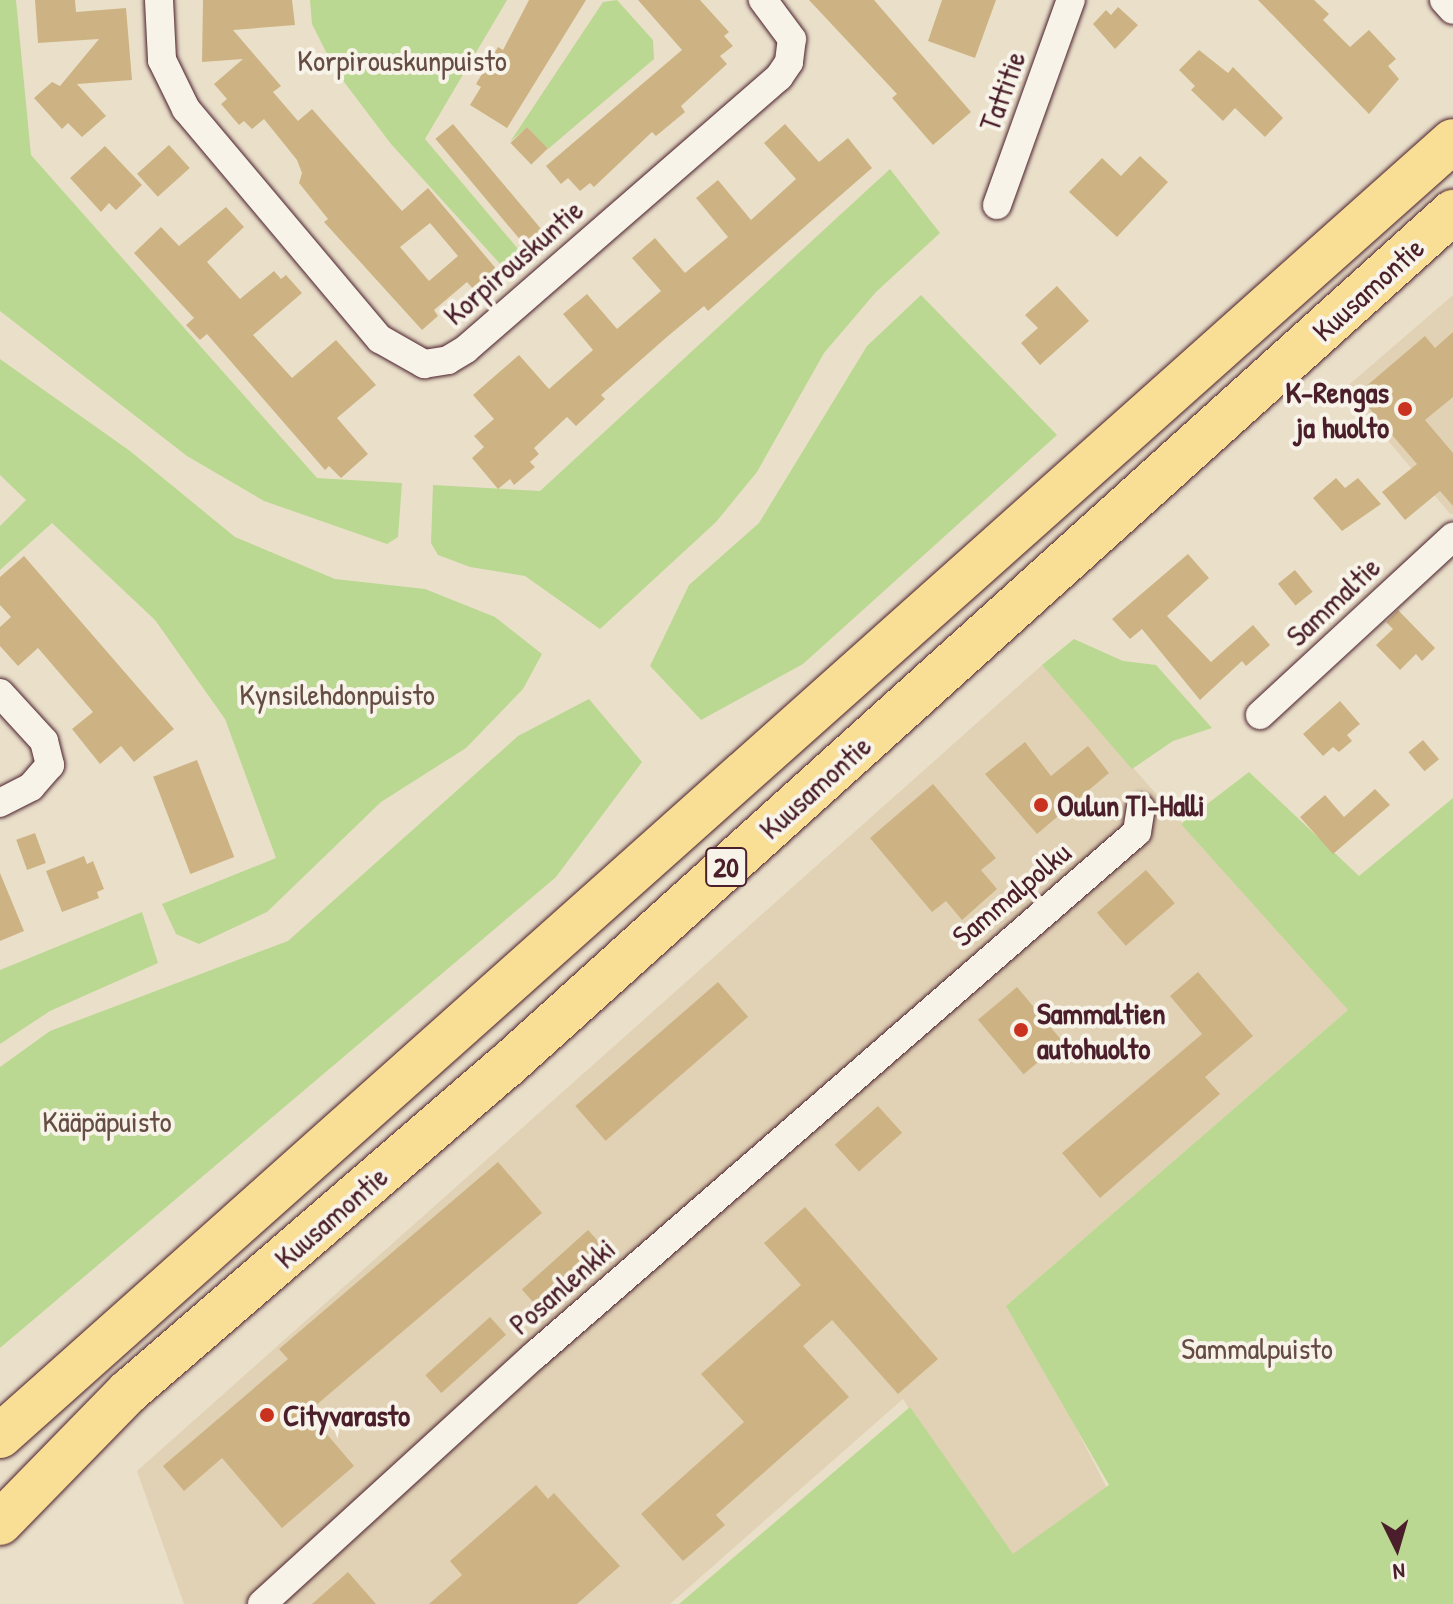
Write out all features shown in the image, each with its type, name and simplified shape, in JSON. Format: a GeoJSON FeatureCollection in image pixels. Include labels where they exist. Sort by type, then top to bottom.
{"type":"FeatureCollection","features":[{"type":"Feature","properties":{"kind":"highway","name":"Kuusamontie"},"geometry":{"type":"LineString","coordinates":[[0,1436],[1453,141]]}},
{"type":"Feature","properties":{"kind":"highway","name":"Kuusamontie"},"geometry":{"type":"LineString","coordinates":[[0,1523],[128,1392],[517,1057],[1453,212]]}},
{"type":"Feature","properties":{"kind":"street","name":"Korpirouskuntie"},"geometry":{"type":"LineString","coordinates":[[159,0],[162,60],[186,109],[380,339],[424,364],[448,360],[466,349],[779,77],[789,62],[792,39],[763,0]]}},
{"type":"Feature","properties":{"kind":"street","name":"Tattitie"},"geometry":{"type":"LineString","coordinates":[[997,205],[1071,0]]}},
{"type":"Feature","properties":{"kind":"street"},"geometry":{"type":"LineString","coordinates":[[1444,0],[1453,10]]}},
{"type":"Feature","properties":{"kind":"street","name":"Sammaltie"},"geometry":{"type":"LineString","coordinates":[[1260,715],[1453,537]]}},
{"type":"Feature","properties":{"kind":"street"},"geometry":{"type":"LineString","coordinates":[[0,693],[44,741],[50,765],[31,787],[0,803]]}},
{"type":"Feature","properties":{"kind":"street","name":"Sammalpolku"},"geometry":{"type":"LineString","coordinates":[[911,1024],[1137,832],[1141,808]]}},
{"type":"Feature","properties":{"kind":"street","name":"Posanlenkki"},"geometry":{"type":"LineString","coordinates":[[262,1604],[911,1024]]}},
{"type":"Feature","properties":{"kind":"shaded area","name":"K-Rengas ja huolto"},"geometry":{"type":"Polygon","coordinates":[[[1453,295],[1453,513],[1451,515],[1344,389],[1453,295]]]}},
{"type":"Feature","properties":{"kind":"shaded area"},"geometry":{"type":"Polygon","coordinates":[[[1042,665],[1348,1010],[1007,1305],[1013,1305],[1109,1492],[1005,1562],[903,1399],[670,1604],[184,1604],[137,1471],[1042,665]]]}},
{"type":"Feature","properties":{"kind":"green space"},"geometry":{"type":"Polygon","coordinates":[[[0,0],[16,0],[31,155],[317,478],[402,483],[398,537],[387,544],[264,501],[187,456],[0,311],[0,0]]]}},
{"type":"Feature","properties":{"kind":"green space","name":"Korpirouskunpuisto"},"geometry":{"type":"Polygon","coordinates":[[[310,0],[507,0],[425,139],[530,263],[513,278],[391,144],[335,70],[312,24],[310,0]]]}},
{"type":"Feature","properties":{"kind":"green space"},"geometry":{"type":"Polygon","coordinates":[[[617,0],[653,40],[654,59],[548,149],[527,127],[510,142],[603,2],[617,0]]]}},
{"type":"Feature","properties":{"kind":"green space"},"geometry":{"type":"Polygon","coordinates":[[[890,169],[940,233],[876,292],[824,353],[757,472],[716,522],[600,629],[525,576],[470,567],[438,555],[431,543],[433,485],[540,491],[890,169]]]}},
{"type":"Feature","properties":{"kind":"green space"},"geometry":{"type":"Polygon","coordinates":[[[921,295],[1057,435],[803,664],[701,720],[650,666],[689,585],[759,523],[867,346],[921,295]]]}},
{"type":"Feature","properties":{"kind":"green space","name":"Kynsilehdonpuisto"},"geometry":{"type":"Polygon","coordinates":[[[0,359],[130,451],[235,537],[335,579],[425,589],[495,617],[542,654],[523,689],[466,748],[381,802],[267,912],[199,944],[176,934],[162,904],[276,858],[225,719],[155,620],[52,523],[0,570],[0,526],[26,500],[0,475],[0,359]]]}},
{"type":"Feature","properties":{"kind":"green space"},"geometry":{"type":"Polygon","coordinates":[[[1074,639],[1123,661],[1156,665],[1212,728],[1173,741],[1132,769],[1042,665],[1074,639]]]}},
{"type":"Feature","properties":{"kind":"green space","name":"Kääpäpuisto"},"geometry":{"type":"Polygon","coordinates":[[[589,699],[642,762],[556,877],[0,1348],[0,1067],[50,1031],[288,941],[518,736],[589,699]]]}},
{"type":"Feature","properties":{"kind":"green space","name":"Sammalpuisto"},"geometry":{"type":"Polygon","coordinates":[[[1249,772],[1359,876],[1453,798],[1453,1604],[679,1604],[910,1407],[1013,1554],[1109,1485],[1006,1306],[1348,1010],[1181,824],[1249,772]]]}},
{"type":"Feature","properties":{"kind":"green space","name":"Kääpäpuisto"},"geometry":{"type":"Polygon","coordinates":[[[142,912],[158,963],[50,1011],[0,1044],[0,970],[142,912]]]}},
{"type":"Feature","properties":{"kind":"building"},"geometry":{"type":"Polygon","coordinates":[[[35,0],[75,0],[76,12],[126,8],[132,80],[77,84],[106,116],[82,137],[68,123],[62,129],[34,98],[52,82],[60,86],[99,39],[38,43],[35,0]]]}},
{"type":"Feature","properties":{"kind":"building"},"geometry":{"type":"Polygon","coordinates":[[[203,0],[292,0],[295,25],[233,30],[281,86],[273,92],[298,121],[312,109],[402,211],[428,188],[498,271],[475,291],[467,282],[434,310],[438,316],[422,330],[324,222],[328,219],[299,183],[302,173],[297,160],[264,119],[252,129],[244,121],[239,125],[221,104],[227,99],[214,84],[243,59],[202,62],[203,0]],[[430,223],[400,247],[429,281],[458,256],[430,223]]]}},
{"type":"Feature","properties":{"kind":"building"},"geometry":{"type":"Polygon","coordinates":[[[529,0],[586,0],[507,128],[470,105],[481,87],[476,84],[498,47],[503,50],[529,0]]]}},
{"type":"Feature","properties":{"kind":"building"},"geometry":{"type":"Polygon","coordinates":[[[638,0],[700,0],[729,32],[724,36],[733,46],[720,56],[727,64],[681,106],[685,112],[656,136],[652,132],[594,187],[590,183],[580,191],[568,178],[561,184],[546,166],[682,50],[638,0]]]}},
{"type":"Feature","properties":{"kind":"building"},"geometry":{"type":"Polygon","coordinates":[[[809,0],[874,0],[971,112],[933,145],[892,98],[897,94],[809,0]]]}},
{"type":"Feature","properties":{"kind":"building"},"geometry":{"type":"Polygon","coordinates":[[[942,0],[996,0],[975,58],[928,41],[942,0]]]}},
{"type":"Feature","properties":{"kind":"building"},"geometry":{"type":"Polygon","coordinates":[[[1258,0],[1314,0],[1329,14],[1323,20],[1350,47],[1369,30],[1396,59],[1388,66],[1399,79],[1369,114],[1258,0]]]}},
{"type":"Feature","properties":{"kind":"building"},"geometry":{"type":"Polygon","coordinates":[[[1118,7],[1138,25],[1115,49],[1093,24],[1106,10],[1111,15],[1118,7]]]}},
{"type":"Feature","properties":{"kind":"building"},"geometry":{"type":"Polygon","coordinates":[[[1199,50],[1228,73],[1233,67],[1283,118],[1265,137],[1235,108],[1223,121],[1191,90],[1195,86],[1179,70],[1199,50]]]}},
{"type":"Feature","properties":{"kind":"building"},"geometry":{"type":"Polygon","coordinates":[[[453,124],[544,233],[527,248],[435,139],[453,124]]]}},
{"type":"Feature","properties":{"kind":"building"},"geometry":{"type":"Polygon","coordinates":[[[785,124],[819,162],[848,138],[872,168],[708,311],[704,306],[668,336],[601,395],[605,399],[576,426],[567,417],[534,448],[539,454],[530,462],[535,467],[514,485],[510,479],[498,489],[472,458],[484,447],[474,436],[494,419],[473,395],[519,355],[549,389],[593,350],[563,314],[587,294],[617,329],[661,291],[632,258],[655,238],[685,273],[728,237],[696,198],[718,180],[751,220],[796,179],[764,143],[785,124]]]}},
{"type":"Feature","properties":{"kind":"building"},"geometry":{"type":"Polygon","coordinates":[[[527,127],[548,149],[531,165],[510,143],[527,127]]]}},
{"type":"Feature","properties":{"kind":"building"},"geometry":{"type":"Polygon","coordinates":[[[169,145],[190,168],[158,197],[137,174],[169,145]]]}},
{"type":"Feature","properties":{"kind":"building"},"geometry":{"type":"Polygon","coordinates":[[[105,146],[142,185],[116,210],[109,203],[101,212],[70,178],[105,146]]]}},
{"type":"Feature","properties":{"kind":"building"},"geometry":{"type":"Polygon","coordinates":[[[1140,156],[1168,182],[1117,237],[1069,192],[1102,158],[1121,176],[1140,156]]]}},
{"type":"Feature","properties":{"kind":"building"},"geometry":{"type":"Polygon","coordinates":[[[226,207],[244,227],[207,262],[240,299],[274,271],[281,279],[286,275],[302,293],[253,335],[292,378],[336,340],[376,385],[337,418],[368,454],[341,478],[329,466],[325,470],[207,334],[200,340],[186,325],[194,318],[134,253],[161,227],[179,246],[226,207]]]}},
{"type":"Feature","properties":{"kind":"building"},"geometry":{"type":"Polygon","coordinates":[[[1057,286],[1089,321],[1040,365],[1021,343],[1038,328],[1025,315],[1057,286]]]}},
{"type":"Feature","properties":{"kind":"building","name":"K-Rengas ja huolto"},"geometry":{"type":"Polygon","coordinates":[[[1453,332],[1453,397],[1425,420],[1453,453],[1453,506],[1440,491],[1405,520],[1382,492],[1417,464],[1357,394],[1425,336],[1435,348],[1453,332]]]}},
{"type":"Feature","properties":{"kind":"building"},"geometry":{"type":"Polygon","coordinates":[[[1336,478],[1345,488],[1358,478],[1381,504],[1342,531],[1313,498],[1336,478]]]}},
{"type":"Feature","properties":{"kind":"building"},"geometry":{"type":"Polygon","coordinates":[[[1188,554],[1209,578],[1167,616],[1211,662],[1253,625],[1270,645],[1246,666],[1242,661],[1200,700],[1142,629],[1130,639],[1112,619],[1188,554]]]}},
{"type":"Feature","properties":{"kind":"building"},"geometry":{"type":"Polygon","coordinates":[[[24,556],[174,729],[134,762],[121,746],[100,764],[72,729],[93,712],[38,648],[18,666],[0,646],[0,627],[11,617],[0,605],[0,577],[24,556]]]}},
{"type":"Feature","properties":{"kind":"building"},"geometry":{"type":"Polygon","coordinates":[[[1295,570],[1313,592],[1296,606],[1278,584],[1295,570]]]}},
{"type":"Feature","properties":{"kind":"building"},"geometry":{"type":"Polygon","coordinates":[[[1398,610],[1435,648],[1422,661],[1416,654],[1400,670],[1376,645],[1393,629],[1386,622],[1398,610]]]}},
{"type":"Feature","properties":{"kind":"building"},"geometry":{"type":"Polygon","coordinates":[[[1340,701],[1360,724],[1347,735],[1352,741],[1339,752],[1333,747],[1323,756],[1303,734],[1340,701]]]}},
{"type":"Feature","properties":{"kind":"building"},"geometry":{"type":"Polygon","coordinates":[[[1423,740],[1439,759],[1425,771],[1408,752],[1423,740]]]}},
{"type":"Feature","properties":{"kind":"building","name":"Oulun TI-Halli"},"geometry":{"type":"Polygon","coordinates":[[[1025,742],[1051,776],[1088,746],[1109,773],[1037,834],[985,774],[1025,742]]]}},
{"type":"Feature","properties":{"kind":"building"},"geometry":{"type":"Polygon","coordinates":[[[197,760],[234,857],[190,874],[153,777],[197,760]]]}},
{"type":"Feature","properties":{"kind":"building"},"geometry":{"type":"Polygon","coordinates":[[[933,784],[996,858],[981,870],[997,889],[962,920],[946,901],[932,912],[870,838],[933,784]]]}},
{"type":"Feature","properties":{"kind":"building"},"geometry":{"type":"Polygon","coordinates":[[[1375,789],[1390,805],[1333,854],[1300,817],[1325,795],[1344,817],[1375,789]]]}},
{"type":"Feature","properties":{"kind":"building"},"geometry":{"type":"Polygon","coordinates":[[[35,833],[46,863],[27,870],[16,840],[35,833]]]}},
{"type":"Feature","properties":{"kind":"building"},"geometry":{"type":"Polygon","coordinates":[[[84,856],[87,864],[93,861],[104,889],[97,892],[99,898],[62,912],[46,871],[84,856]]]}},
{"type":"Feature","properties":{"kind":"building"},"geometry":{"type":"Polygon","coordinates":[[[1146,870],[1175,903],[1126,946],[1097,913],[1146,870]]]}},
{"type":"Feature","properties":{"kind":"building"},"geometry":{"type":"Polygon","coordinates":[[[0,873],[24,931],[0,941],[0,873]]]}},
{"type":"Feature","properties":{"kind":"building"},"geometry":{"type":"Polygon","coordinates":[[[1198,972],[1253,1036],[1205,1077],[1220,1094],[1100,1198],[1062,1153],[1202,1034],[1170,996],[1198,972]]]}},
{"type":"Feature","properties":{"kind":"building"},"geometry":{"type":"Polygon","coordinates":[[[718,982],[748,1017],[606,1141],[575,1106],[718,982]]]}},
{"type":"Feature","properties":{"kind":"building","name":"Sammaltien autohuolto"},"geometry":{"type":"Polygon","coordinates":[[[1017,987],[1063,1041],[1024,1074],[978,1020],[1017,987]]]}},
{"type":"Feature","properties":{"kind":"building"},"geometry":{"type":"Polygon","coordinates":[[[878,1106],[902,1133],[859,1172],[835,1145],[878,1106]]]}},
{"type":"Feature","properties":{"kind":"building"},"geometry":{"type":"Polygon","coordinates":[[[498,1162],[542,1213],[308,1412],[354,1466],[282,1528],[222,1458],[184,1491],[163,1466],[288,1359],[279,1349],[498,1162]]]}},
{"type":"Feature","properties":{"kind":"building"},"geometry":{"type":"Polygon","coordinates":[[[805,1207],[938,1359],[898,1394],[832,1320],[803,1346],[849,1397],[716,1515],[725,1525],[683,1561],[641,1514],[744,1422],[701,1374],[801,1285],[764,1243],[805,1207]]]}},
{"type":"Feature","properties":{"kind":"building"},"geometry":{"type":"Polygon","coordinates":[[[588,1230],[605,1249],[539,1308],[522,1290],[588,1230]]]}},
{"type":"Feature","properties":{"kind":"building"},"geometry":{"type":"Polygon","coordinates":[[[490,1317],[506,1335],[441,1393],[425,1375],[490,1317]]]}},
{"type":"Feature","properties":{"kind":"building"},"geometry":{"type":"Polygon","coordinates":[[[536,1485],[548,1499],[554,1493],[620,1566],[577,1604],[429,1604],[462,1575],[450,1561],[536,1485]]]}},
{"type":"Feature","properties":{"kind":"building"},"geometry":{"type":"Polygon","coordinates":[[[348,1572],[376,1604],[312,1604],[348,1572]]]}},
{"type":"Feature","properties":{"kind":"place","name":"K-Rengas ja huolto"},"geometry":{"type":"Point","coordinates":[1405,409]}},
{"type":"Feature","properties":{"kind":"place","name":"Oulun TI-Halli"},"geometry":{"type":"Point","coordinates":[1041,805]}},
{"type":"Feature","properties":{"kind":"place","name":"Sammaltien autohuolto"},"geometry":{"type":"Point","coordinates":[1021,1030]}},
{"type":"Feature","properties":{"kind":"place","name":"Cityvarasto"},"geometry":{"type":"Point","coordinates":[267,1415]}}]}
